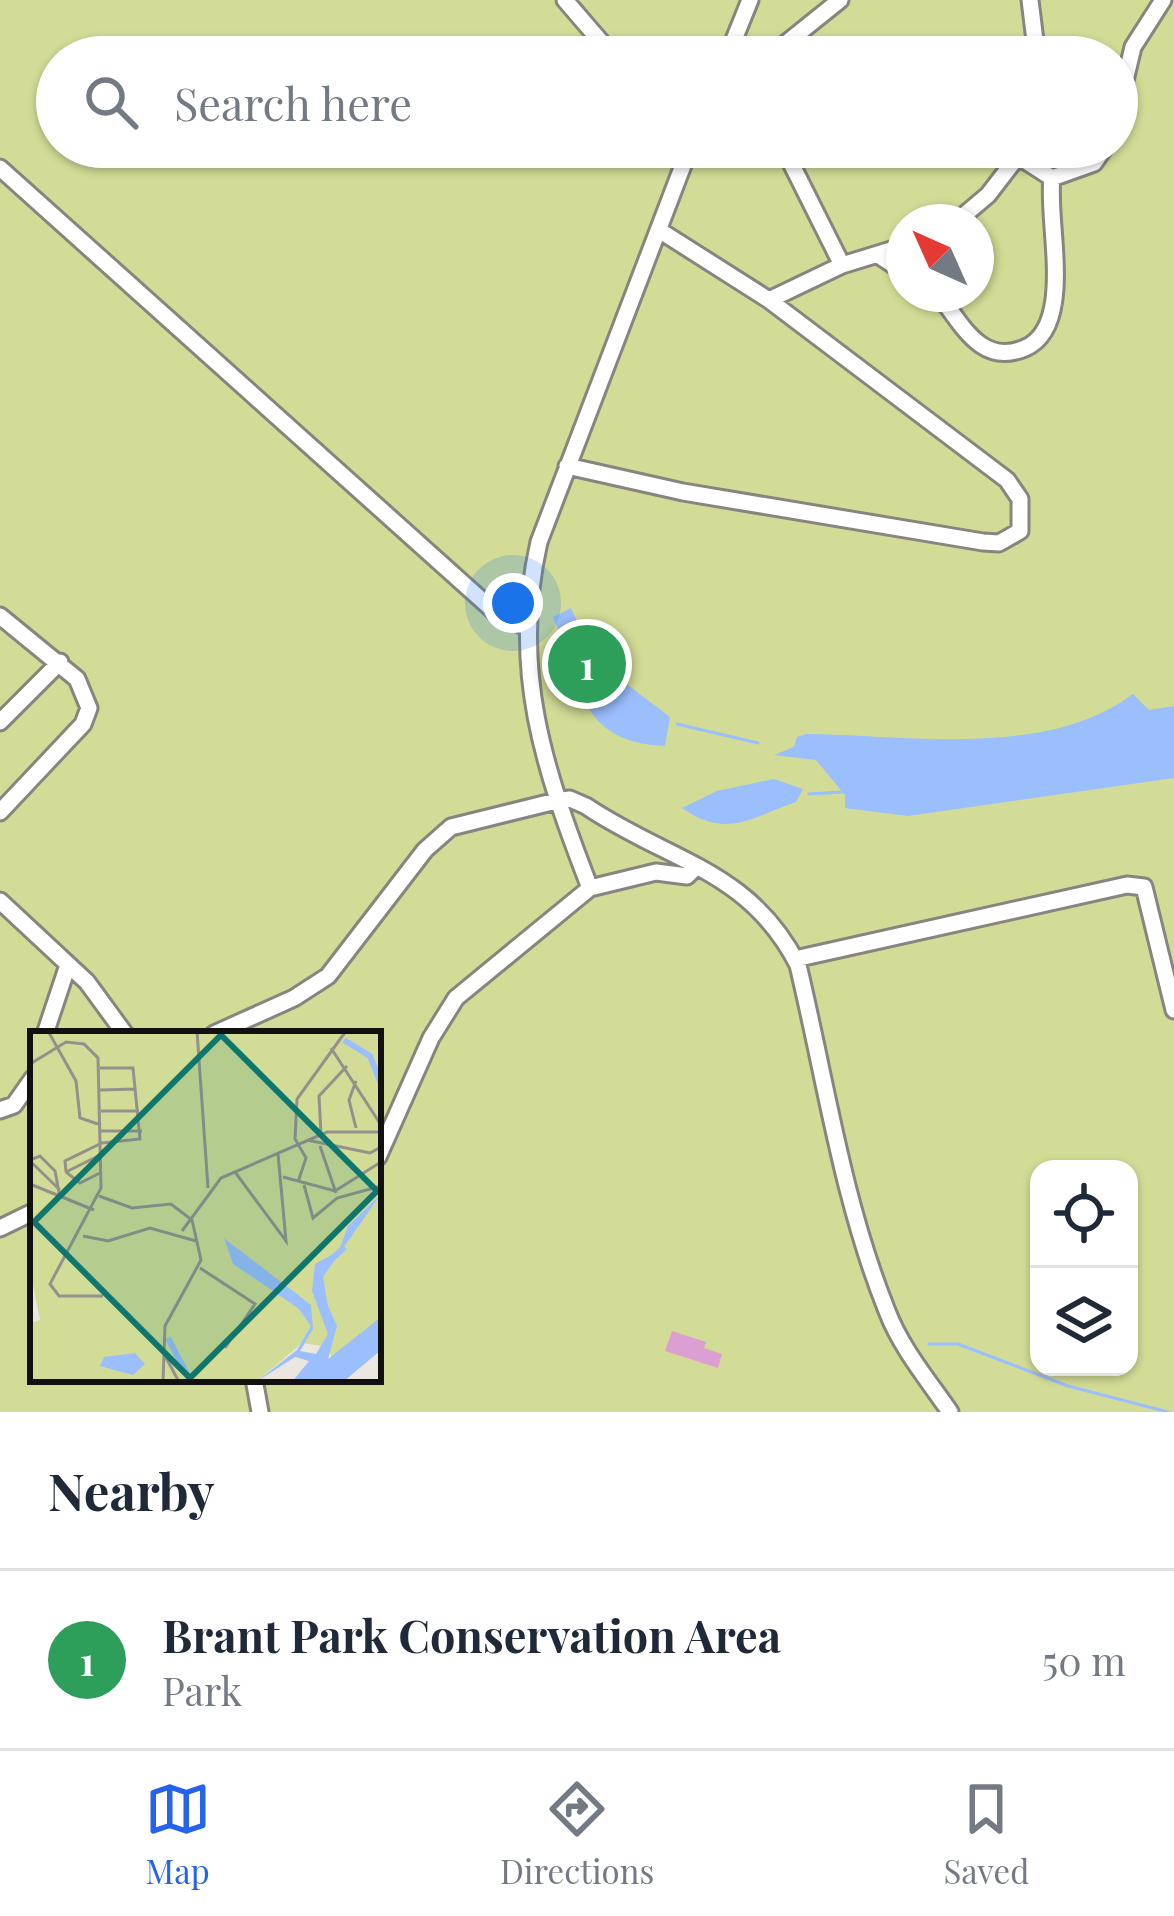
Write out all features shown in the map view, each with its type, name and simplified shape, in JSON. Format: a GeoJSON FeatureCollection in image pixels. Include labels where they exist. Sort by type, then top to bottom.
{"type":"FeatureCollection","features":[{"type":"Feature","properties":{"kind":"lane"},"geometry":{"type":"LineString","coordinates":[[565,0],[596,36]]}},
{"type":"Feature","properties":{"kind":"lane"},"geometry":{"type":"LineString","coordinates":[[735,36],[750,0]]}},
{"type":"Feature","properties":{"kind":"lane"},"geometry":{"type":"LineString","coordinates":[[801,36],[840,0]]}},
{"type":"Feature","properties":{"kind":"lane"},"geometry":{"type":"LineString","coordinates":[[1030,0],[1034,36]]}},
{"type":"Feature","properties":{"kind":"lane"},"geometry":{"type":"LineString","coordinates":[[1138,39],[1163,0]]}},
{"type":"Feature","properties":{"kind":"lane"},"geometry":{"type":"LineString","coordinates":[[0,168],[495,612],[524,626]]}},
{"type":"Feature","properties":{"kind":"lane"},"geometry":{"type":"LineString","coordinates":[[590,888],[556,801],[536,724],[524,626],[539,542],[682,168]]}},
{"type":"Feature","properties":{"kind":"lane"},"geometry":{"type":"LineString","coordinates":[[794,168],[842,265]]}},
{"type":"Feature","properties":{"kind":"lane"},"geometry":{"type":"LineString","coordinates":[[973,204],[1008,168]]}},
{"type":"Feature","properties":{"kind":"lane"},"geometry":{"type":"LineString","coordinates":[[951,312],[969,338],[987,350],[1022,350],[1036,342],[1053,310],[1052,178],[1040,168]]}},
{"type":"Feature","properties":{"kind":"lane"},"geometry":{"type":"LineString","coordinates":[[1052,178],[1080,168]]}},
{"type":"Feature","properties":{"kind":"lane"},"geometry":{"type":"LineString","coordinates":[[567,466],[683,492],[983,542],[999,543],[1020,531],[1020,499],[1007,479],[769,300],[658,230]]}},
{"type":"Feature","properties":{"kind":"lane"},"geometry":{"type":"LineString","coordinates":[[769,300],[842,265],[886,253]]}},
{"type":"Feature","properties":{"kind":"lane"},"geometry":{"type":"LineString","coordinates":[[878,256],[886,261]]}},
{"type":"Feature","properties":{"kind":"lane"},"geometry":{"type":"LineString","coordinates":[[0,616],[59,662],[88,698],[87,717],[0,812]]}},
{"type":"Feature","properties":{"kind":"lane"},"geometry":{"type":"LineString","coordinates":[[0,722],[59,662]]}},
{"type":"Feature","properties":{"kind":"lane"},"geometry":{"type":"LineString","coordinates":[[221,1031],[294,998],[328,976],[424,850],[451,826],[556,801],[570,799],[586,806],[746,893],[775,924],[795,959],[866,1257],[899,1335],[948,1409],[964,1412]]}},
{"type":"Feature","properties":{"kind":"lane"},"geometry":{"type":"LineString","coordinates":[[381,1150],[431,1038],[456,998],[590,888],[639,874],[687,876],[696,867]]}},
{"type":"Feature","properties":{"kind":"lane"},"geometry":{"type":"LineString","coordinates":[[795,959],[1127,885],[1144,887],[1174,1010]]}},
{"type":"Feature","properties":{"kind":"lane"},"geometry":{"type":"LineString","coordinates":[[0,902],[68,965],[123,1031]]}},
{"type":"Feature","properties":{"kind":"lane"},"geometry":{"type":"LineString","coordinates":[[46,1031],[68,965]]}},
{"type":"Feature","properties":{"kind":"lane"},"geometry":{"type":"LineString","coordinates":[[0,1110],[14,1105],[30,1082]]}},
{"type":"Feature","properties":{"kind":"lane"},"geometry":{"type":"LineString","coordinates":[[255,1382],[260,1412]]}},
{"type":"Feature","properties":{"kind":"green space"},"geometry":{"type":"Polygon","coordinates":[[[0,0],[1174,0],[1174,1412],[0,1412],[0,0]]]}},
{"type":"Feature","properties":{"kind":"water"},"geometry":{"type":"Polygon","coordinates":[[[571,608],[594,659],[670,717],[665,746],[614,733],[586,704],[553,617],[571,608]]]}},
{"type":"Feature","properties":{"kind":"water"},"geometry":{"type":"Polygon","coordinates":[[[1133,694],[1149,710],[1174,706],[1174,778],[908,816],[845,808],[845,795],[816,760],[774,755],[794,747],[797,737],[806,734],[932,739],[1019,735],[1060,728],[1133,694]]]}},
{"type":"Feature","properties":{"kind":"water"},"geometry":{"type":"Polygon","coordinates":[[[774,779],[803,789],[796,802],[725,824],[682,808],[717,791],[774,779]]]}},
{"type":"Feature","properties":{"kind":"building"},"geometry":{"type":"Polygon","coordinates":[[[672,1331],[706,1342],[704,1348],[722,1354],[718,1368],[665,1351],[672,1331]]]}},
{"type":"Feature","properties":{"kind":"waterway"},"geometry":{"type":"LineString","coordinates":[[677,724],[758,743]]}},
{"type":"Feature","properties":{"kind":"waterway"},"geometry":{"type":"LineString","coordinates":[[809,794],[843,792]]}},
{"type":"Feature","properties":{"kind":"waterway"},"geometry":{"type":"LineString","coordinates":[[929,1344],[958,1344],[1068,1386],[1168,1412]]}},
{"type":"Feature","properties":{"kind":"place","name":"Brant Park Conservation Area"},"geometry":{"type":"Point","coordinates":[587,664]}}]}
